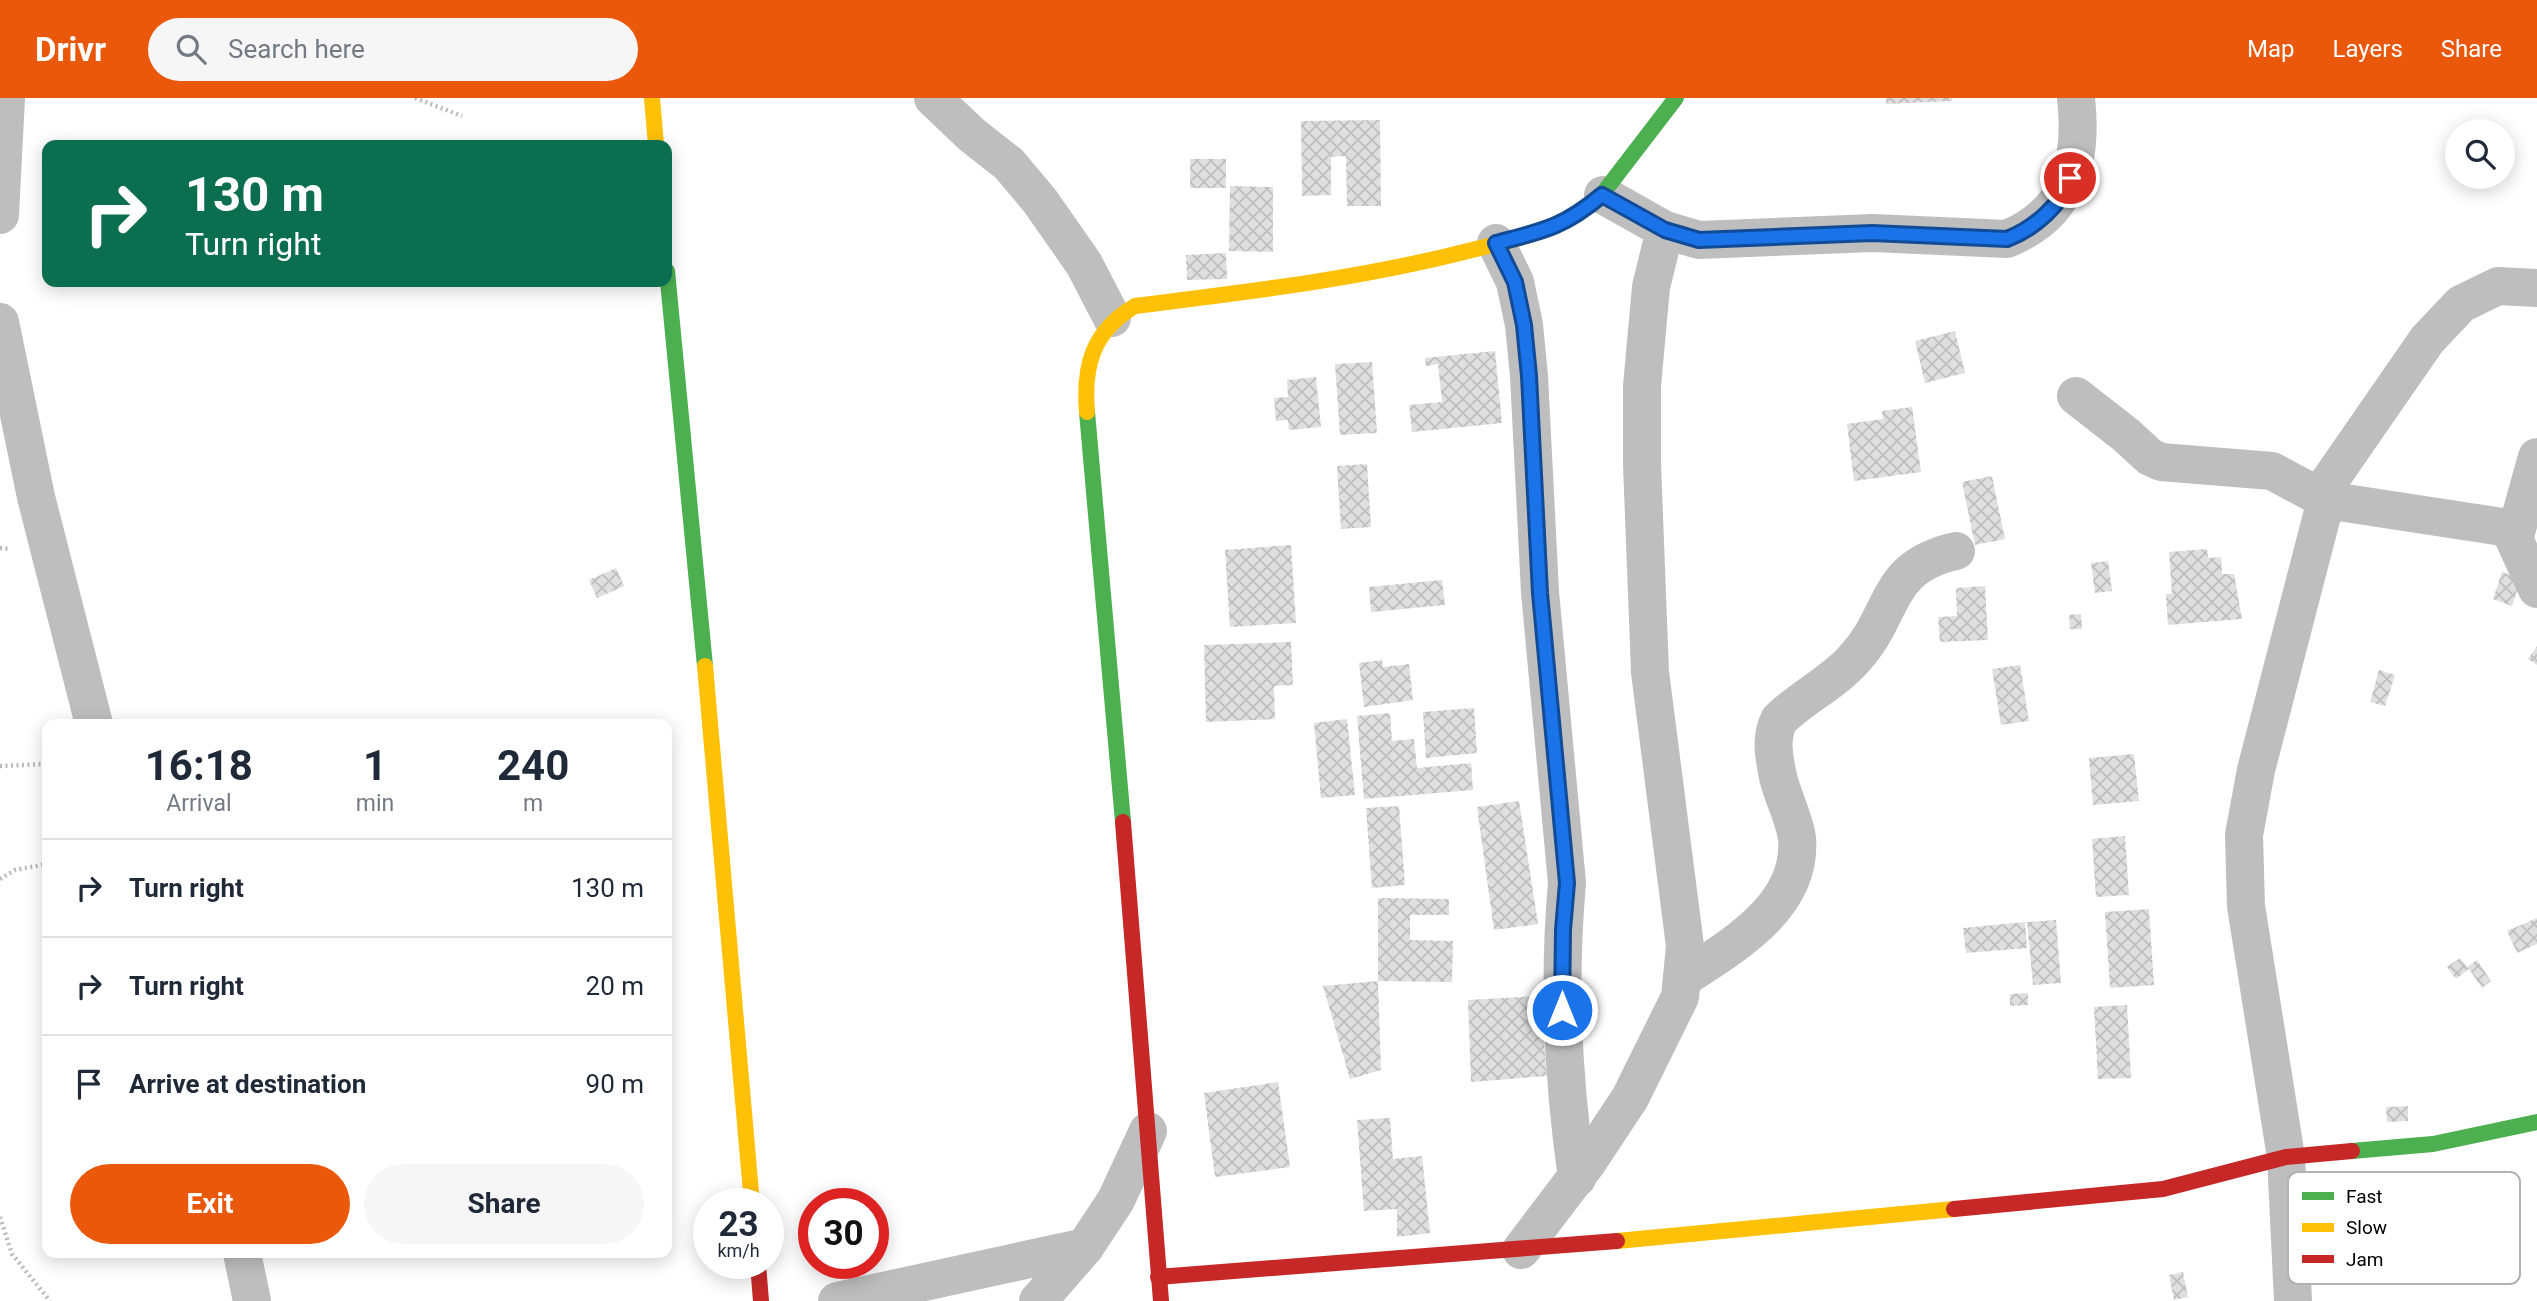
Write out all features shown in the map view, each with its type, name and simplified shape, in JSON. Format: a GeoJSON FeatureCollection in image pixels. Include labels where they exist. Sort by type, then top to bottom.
{"type":"FeatureCollection","features":[{"type":"Feature","properties":{"kind":"street"},"geometry":{"type":"LineString","coordinates":[[0,215],[6,98]]}},
{"type":"Feature","properties":{"kind":"street"},"geometry":{"type":"LineString","coordinates":[[652,98],[656,140]]}},
{"type":"Feature","properties":{"kind":"street"},"geometry":{"type":"LineString","coordinates":[[1160,1301],[1085,369],[1095,344],[1112,318],[1135,306],[1321,283],[1411,265],[1552,229],[1575,218],[1602,195],[1676,98]]}},
{"type":"Feature","properties":{"kind":"street"},"geometry":{"type":"LineString","coordinates":[[1602,195],[1665,230],[1699,240],[1872,233],[2007,239],[2022,233],[2066,192],[2074,165],[2079,122],[2076,98]]}},
{"type":"Feature","properties":{"kind":"street"},"geometry":{"type":"LineString","coordinates":[[953,103],[1040,201],[1084,264],[1112,318]]}},
{"type":"Feature","properties":{"kind":"street"},"geometry":{"type":"LineString","coordinates":[[1521,1250],[1577,1178],[1630,1098],[1680,997],[1685,946],[1650,672],[1643,489],[1642,386],[1651,287],[1665,230]]}},
{"type":"Feature","properties":{"kind":"street"},"geometry":{"type":"LineString","coordinates":[[1496,243],[1515,282],[1529,376],[1540,593],[1567,883],[1563,930],[1563,1050],[1577,1178]]}},
{"type":"Feature","properties":{"kind":"street"},"geometry":{"type":"LineString","coordinates":[[2288,1198],[2286,1157],[2246,906],[2244,835],[2256,770],[2323,498],[2427,340],[2461,304],[2498,286],[2537,288]]}},
{"type":"Feature","properties":{"kind":"street"},"geometry":{"type":"LineString","coordinates":[[669,287],[751,1188]]}},
{"type":"Feature","properties":{"kind":"street"},"geometry":{"type":"LineString","coordinates":[[0,322],[36,497],[93,719]]}},
{"type":"Feature","properties":{"kind":"street"},"geometry":{"type":"LineString","coordinates":[[2076,396],[2150,457],[2161,462],[2272,471],[2323,498],[2502,525],[2515,536],[2537,589]]}},
{"type":"Feature","properties":{"kind":"street"},"geometry":{"type":"LineString","coordinates":[[2515,536],[2537,457]]}},
{"type":"Feature","properties":{"kind":"street"},"geometry":{"type":"LineString","coordinates":[[1682,979],[1723,952],[1765,918],[1787,888],[1797,859],[1796,835],[1773,752],[1773,731],[1779,720],[1853,661],[1867,644],[1891,595],[1909,571],[1934,556],[1956,551]]}},
{"type":"Feature","properties":{"kind":"street"},"geometry":{"type":"LineString","coordinates":[[1158,1277],[1521,1250],[2163,1189],[2286,1157],[2433,1144],[2537,1122]]}},
{"type":"Feature","properties":{"kind":"street"},"geometry":{"type":"LineString","coordinates":[[1038,1301],[1085,1247],[1116,1200],[1148,1131]]}},
{"type":"Feature","properties":{"kind":"street"},"geometry":{"type":"LineString","coordinates":[[837,1301],[1085,1247]]}},
{"type":"Feature","properties":{"kind":"street"},"geometry":{"type":"LineString","coordinates":[[243,1258],[252,1301]]}},
{"type":"Feature","properties":{"kind":"street"},"geometry":{"type":"LineString","coordinates":[[759,1279],[761,1301]]}},
{"type":"Feature","properties":{"kind":"path"},"geometry":{"type":"LineString","coordinates":[[415,98],[462,116]]}},
{"type":"Feature","properties":{"kind":"path"},"geometry":{"type":"LineString","coordinates":[[0,766],[42,764]]}},
{"type":"Feature","properties":{"kind":"path"},"geometry":{"type":"LineString","coordinates":[[0,879],[15,870],[42,865]]}},
{"type":"Feature","properties":{"kind":"path"},"geometry":{"type":"LineString","coordinates":[[0,1217],[12,1254],[50,1301]]}},
{"type":"Feature","properties":{"kind":"building"},"geometry":{"type":"Polygon","coordinates":[[[1886,98],[1952,98],[1952,101],[1886,104],[1886,98]]]}},
{"type":"Feature","properties":{"kind":"building"},"geometry":{"type":"Polygon","coordinates":[[[1380,120],[1381,206],[1347,206],[1346,156],[1331,157],[1331,195],[1302,196],[1301,121],[1380,120]]]}},
{"type":"Feature","properties":{"kind":"building"},"geometry":{"type":"Polygon","coordinates":[[[1190,159],[1226,159],[1226,188],[1190,188],[1190,159]]]}},
{"type":"Feature","properties":{"kind":"building"},"geometry":{"type":"Polygon","coordinates":[[[1230,186],[1273,187],[1273,252],[1229,251],[1230,186]]]}},
{"type":"Feature","properties":{"kind":"building"},"geometry":{"type":"Polygon","coordinates":[[[1226,253],[1227,279],[1187,280],[1186,255],[1226,253]]]}},
{"type":"Feature","properties":{"kind":"building"},"geometry":{"type":"Polygon","coordinates":[[[1955,331],[1965,373],[1925,383],[1915,341],[1955,331]]]}},
{"type":"Feature","properties":{"kind":"building"},"geometry":{"type":"Polygon","coordinates":[[[1495,351],[1502,423],[1412,432],[1409,405],[1442,402],[1438,364],[1426,366],[1425,358],[1495,351]]]}},
{"type":"Feature","properties":{"kind":"building"},"geometry":{"type":"Polygon","coordinates":[[[1372,362],[1377,433],[1340,435],[1335,364],[1372,362]]]}},
{"type":"Feature","properties":{"kind":"building"},"geometry":{"type":"Polygon","coordinates":[[[1316,377],[1321,427],[1289,430],[1288,420],[1276,421],[1274,398],[1288,397],[1287,380],[1316,377]]]}},
{"type":"Feature","properties":{"kind":"building"},"geometry":{"type":"Polygon","coordinates":[[[1912,407],[1921,472],[1854,481],[1847,424],[1883,419],[1882,411],[1912,407]]]}},
{"type":"Feature","properties":{"kind":"building"},"geometry":{"type":"Polygon","coordinates":[[[1367,464],[1371,527],[1341,529],[1337,466],[1367,464]]]}},
{"type":"Feature","properties":{"kind":"building"},"geometry":{"type":"Polygon","coordinates":[[[1992,476],[2005,539],[1975,545],[1962,482],[1992,476]]]}},
{"type":"Feature","properties":{"kind":"building"},"geometry":{"type":"Polygon","coordinates":[[[1291,545],[1296,623],[1230,627],[1225,550],[1291,545]]]}},
{"type":"Feature","properties":{"kind":"building"},"geometry":{"type":"Polygon","coordinates":[[[2207,549],[2208,558],[2221,557],[2222,574],[2234,574],[2242,619],[2168,625],[2166,594],[2172,594],[2169,552],[2207,549]]]}},
{"type":"Feature","properties":{"kind":"building"},"geometry":{"type":"Polygon","coordinates":[[[2108,561],[2112,591],[2095,593],[2091,563],[2108,561]]]}},
{"type":"Feature","properties":{"kind":"building"},"geometry":{"type":"Polygon","coordinates":[[[616,568],[624,586],[597,598],[589,580],[616,568]]]}},
{"type":"Feature","properties":{"kind":"building"},"geometry":{"type":"Polygon","coordinates":[[[2502,572],[2521,579],[2512,606],[2493,599],[2502,572]]]}},
{"type":"Feature","properties":{"kind":"building"},"geometry":{"type":"Polygon","coordinates":[[[1442,580],[1445,605],[1371,612],[1369,587],[1442,580]]]}},
{"type":"Feature","properties":{"kind":"building"},"geometry":{"type":"Polygon","coordinates":[[[1985,586],[1988,640],[1940,642],[1938,617],[1957,616],[1956,588],[1985,586]]]}},
{"type":"Feature","properties":{"kind":"building"},"geometry":{"type":"Polygon","coordinates":[[[2081,614],[2082,629],[2070,629],[2069,615],[2081,614]]]}},
{"type":"Feature","properties":{"kind":"building"},"geometry":{"type":"Polygon","coordinates":[[[1291,642],[1293,685],[1274,686],[1275,719],[1206,722],[1204,645],[1291,642]]]}},
{"type":"Feature","properties":{"kind":"building"},"geometry":{"type":"Polygon","coordinates":[[[2537,646],[2537,665],[2528,659],[2537,646]]]}},
{"type":"Feature","properties":{"kind":"building"},"geometry":{"type":"Polygon","coordinates":[[[1382,660],[1383,667],[1409,664],[1413,700],[1364,707],[1359,663],[1382,660]]]}},
{"type":"Feature","properties":{"kind":"building"},"geometry":{"type":"Polygon","coordinates":[[[2020,665],[2029,721],[2001,725],[1992,669],[2020,665]]]}},
{"type":"Feature","properties":{"kind":"building"},"geometry":{"type":"Polygon","coordinates":[[[2379,670],[2395,675],[2385,706],[2370,702],[2379,670]]]}},
{"type":"Feature","properties":{"kind":"building"},"geometry":{"type":"Polygon","coordinates":[[[1474,708],[1477,753],[1426,758],[1423,712],[1474,708]]]}},
{"type":"Feature","properties":{"kind":"building"},"geometry":{"type":"Polygon","coordinates":[[[1390,713],[1392,741],[1414,739],[1417,768],[1471,763],[1473,790],[1364,799],[1357,716],[1390,713]]]}},
{"type":"Feature","properties":{"kind":"building"},"geometry":{"type":"Polygon","coordinates":[[[1347,719],[1355,795],[1321,798],[1314,723],[1347,719]]]}},
{"type":"Feature","properties":{"kind":"building"},"geometry":{"type":"Polygon","coordinates":[[[2134,754],[2139,801],[2093,805],[2089,758],[2134,754]]]}},
{"type":"Feature","properties":{"kind":"building"},"geometry":{"type":"Polygon","coordinates":[[[1519,801],[1538,924],[1494,930],[1477,807],[1519,801]]]}},
{"type":"Feature","properties":{"kind":"building"},"geometry":{"type":"Polygon","coordinates":[[[1399,806],[1405,885],[1372,888],[1366,808],[1399,806]]]}},
{"type":"Feature","properties":{"kind":"building"},"geometry":{"type":"Polygon","coordinates":[[[2125,836],[2129,895],[2096,897],[2092,839],[2125,836]]]}},
{"type":"Feature","properties":{"kind":"building"},"geometry":{"type":"Polygon","coordinates":[[[1378,898],[1449,899],[1449,915],[1410,915],[1410,940],[1453,941],[1452,982],[1378,981],[1378,898]]]}},
{"type":"Feature","properties":{"kind":"building"},"geometry":{"type":"Polygon","coordinates":[[[2149,909],[2154,985],[2110,988],[2105,912],[2149,909]]]}},
{"type":"Feature","properties":{"kind":"building"},"geometry":{"type":"Polygon","coordinates":[[[2537,918],[2537,944],[2517,953],[2507,931],[2537,918]]]}},
{"type":"Feature","properties":{"kind":"building"},"geometry":{"type":"Polygon","coordinates":[[[2056,920],[2061,983],[2033,985],[2027,922],[2056,920]]]}},
{"type":"Feature","properties":{"kind":"building"},"geometry":{"type":"Polygon","coordinates":[[[2025,922],[2027,948],[1966,953],[1963,928],[2025,922]]]}},
{"type":"Feature","properties":{"kind":"building"},"geometry":{"type":"Polygon","coordinates":[[[2460,958],[2467,967],[2477,960],[2491,981],[2482,988],[2469,969],[2456,979],[2447,967],[2460,958]]]}},
{"type":"Feature","properties":{"kind":"building"},"geometry":{"type":"Polygon","coordinates":[[[1378,981],[1381,1070],[1350,1079],[1323,986],[1378,981]]]}},
{"type":"Feature","properties":{"kind":"building"},"geometry":{"type":"Polygon","coordinates":[[[2028,993],[2028,1005],[2010,1006],[2010,994],[2028,993]]]}},
{"type":"Feature","properties":{"kind":"building"},"geometry":{"type":"Polygon","coordinates":[[[1540,996],[1547,1076],[1471,1082],[1468,1000],[1540,996]]]}},
{"type":"Feature","properties":{"kind":"building"},"geometry":{"type":"Polygon","coordinates":[[[2127,1005],[2131,1078],[2098,1079],[2094,1007],[2127,1005]]]}},
{"type":"Feature","properties":{"kind":"building"},"geometry":{"type":"Polygon","coordinates":[[[1278,1082],[1290,1167],[1215,1177],[1204,1093],[1278,1082]]]}},
{"type":"Feature","properties":{"kind":"building"},"geometry":{"type":"Polygon","coordinates":[[[2408,1106],[2408,1121],[2387,1122],[2386,1107],[2408,1106]]]}},
{"type":"Feature","properties":{"kind":"building"},"geometry":{"type":"Polygon","coordinates":[[[1390,1118],[1393,1159],[1422,1156],[1430,1233],[1397,1237],[1397,1209],[1364,1211],[1357,1120],[1390,1118]]]}},
{"type":"Feature","properties":{"kind":"building"},"geometry":{"type":"Polygon","coordinates":[[[2183,1272],[2188,1297],[2174,1300],[2169,1275],[2183,1272]]]}},
{"type":"Feature","properties":{"kind":"traffic: fast"},"geometry":{"type":"LineString","coordinates":[[1600,197],[1676,98]]}},
{"type":"Feature","properties":{"kind":"traffic: fast"},"geometry":{"type":"LineString","coordinates":[[669,287],[705,666]]}},
{"type":"Feature","properties":{"kind":"traffic: fast"},"geometry":{"type":"LineString","coordinates":[[1087,412],[1123,822]]}},
{"type":"Feature","properties":{"kind":"traffic: fast"},"geometry":{"type":"LineString","coordinates":[[2352,1151],[2433,1144],[2537,1122]]}},
{"type":"Feature","properties":{"kind":"traffic: slow"},"geometry":{"type":"LineString","coordinates":[[652,98],[656,140]]}},
{"type":"Feature","properties":{"kind":"traffic: slow"},"geometry":{"type":"LineString","coordinates":[[1087,412],[1087,379],[1094,351],[1109,327],[1135,306],[1302,284],[1427,261],[1537,233],[1568,219],[1600,197]]}},
{"type":"Feature","properties":{"kind":"traffic: slow"},"geometry":{"type":"LineString","coordinates":[[705,666],[751,1188]]}},
{"type":"Feature","properties":{"kind":"traffic: slow"},"geometry":{"type":"LineString","coordinates":[[1617,1241],[1954,1209]]}},
{"type":"Feature","properties":{"kind":"traffic: jam"},"geometry":{"type":"LineString","coordinates":[[1123,822],[1161,1301]]}},
{"type":"Feature","properties":{"kind":"traffic: jam"},"geometry":{"type":"LineString","coordinates":[[1954,1209],[2163,1189],[2286,1157],[2352,1151]]}},
{"type":"Feature","properties":{"kind":"traffic: jam"},"geometry":{"type":"LineString","coordinates":[[1158,1277],[1617,1241]]}},
{"type":"Feature","properties":{"kind":"traffic: jam"},"geometry":{"type":"LineString","coordinates":[[759,1279],[761,1301]]}},
{"type":"Feature","properties":{"kind":"route"},"geometry":{"type":"LineString","coordinates":[[1562,1010],[1563,930],[1567,883],[1540,593],[1532,486],[1529,376],[1524,325],[1515,282],[1496,243],[1552,229],[1575,218],[1602,195],[1665,230],[1699,240],[1872,233],[2007,239],[2022,233],[2054,206],[2066,192],[2070,178]]}}]}
